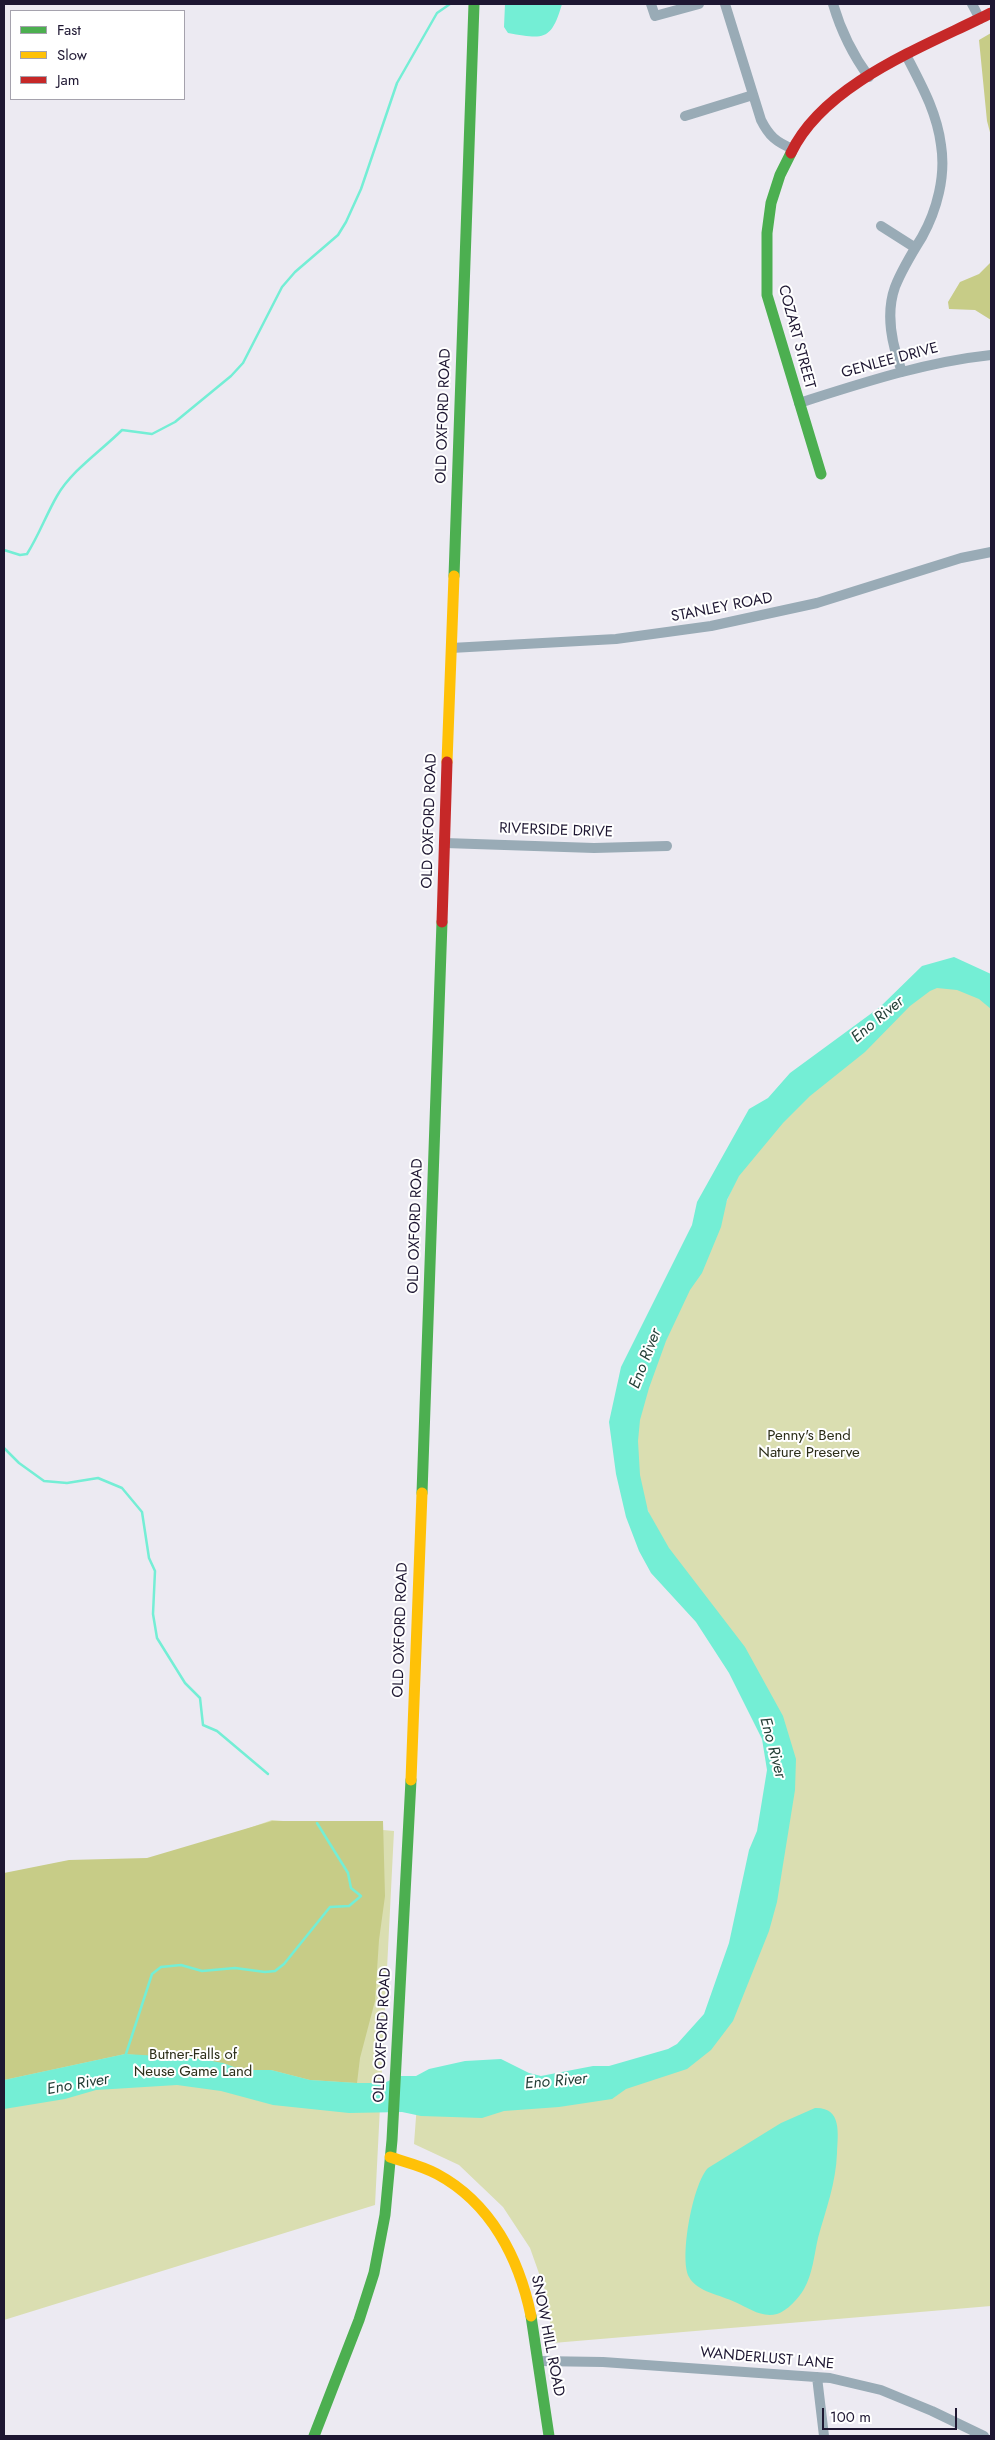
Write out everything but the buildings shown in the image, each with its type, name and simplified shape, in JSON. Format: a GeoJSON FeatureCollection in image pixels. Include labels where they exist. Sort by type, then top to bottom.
{"type":"FeatureCollection","features":[{"type":"Feature","properties":{"kind":"street","name":"OLD OXFORD ROAD"},"geometry":{"type":"LineString","coordinates":[[314,2436],[359,2320],[374,2273],[386,2215],[392,2140],[412,1764],[474,4]]}},
{"type":"Feature","properties":{"kind":"street"},"geometry":{"type":"LineString","coordinates":[[651,4],[655,16],[699,4]]}},
{"type":"Feature","properties":{"kind":"street"},"geometry":{"type":"LineString","coordinates":[[725,4],[760,120],[768,134],[775,141],[793,149]]}},
{"type":"Feature","properties":{"kind":"street"},"geometry":{"type":"LineString","coordinates":[[833,4],[843,35],[854,56],[869,77]]}},
{"type":"Feature","properties":{"kind":"street"},"geometry":{"type":"LineString","coordinates":[[972,4],[980,18]]}},
{"type":"Feature","properties":{"kind":"street","name":"COZART STREET"},"geometry":{"type":"LineString","coordinates":[[821,474],[767,295],[764,265],[766,225],[772,193],[786,160],[808,126],[832,103],[856,84],[991,12]]}},
{"type":"Feature","properties":{"kind":"street"},"geometry":{"type":"LineString","coordinates":[[902,372],[894,350],[890,322],[894,288],[914,247],[931,220],[938,197],[942,173],[942,146],[933,110],[907,57]]}},
{"type":"Feature","properties":{"kind":"street"},"geometry":{"type":"LineString","coordinates":[[685,116],[753,95]]}},
{"type":"Feature","properties":{"kind":"street"},"geometry":{"type":"LineString","coordinates":[[881,226],[914,247]]}},
{"type":"Feature","properties":{"kind":"street","name":"GENLEE DRIVE"},"geometry":{"type":"LineString","coordinates":[[799,403],[902,372],[958,358],[991,355]]}},
{"type":"Feature","properties":{"kind":"street","name":"STANLEY ROAD"},"geometry":{"type":"LineString","coordinates":[[451,648],[616,639],[711,626],[817,603],[961,558],[991,552]]}},
{"type":"Feature","properties":{"kind":"street","name":"RIVERSIDE DRIVE"},"geometry":{"type":"LineString","coordinates":[[445,843],[594,848],[667,846]]}},
{"type":"Feature","properties":{"kind":"street","name":"SNOW HILL ROAD"},"geometry":{"type":"LineString","coordinates":[[390,2157],[417,2164],[450,2181],[474,2200],[498,2226],[520,2272],[538,2361],[549,2436]]}},
{"type":"Feature","properties":{"kind":"street","name":"WANDERLUST LANE"},"geometry":{"type":"LineString","coordinates":[[538,2361],[603,2362],[817,2377],[881,2390],[932,2411],[984,2436]]}},
{"type":"Feature","properties":{"kind":"street"},"geometry":{"type":"LineString","coordinates":[[817,2377],[824,2436]]}},
{"type":"Feature","properties":{"kind":"green space","name":"Penny's Bend Nature Preserve"},"geometry":{"type":"Polygon","coordinates":[[[959,972],[991,995],[991,2306],[553,2343],[546,2293],[530,2248],[503,2207],[459,2165],[414,2144],[418,2090],[556,2085],[698,2046],[782,1787],[771,1732],[673,1579],[622,1440],[760,1125],[919,986],[959,972]]]}},
{"type":"Feature","properties":{"kind":"green space","name":"Butner-Falls of Neuse Game Land"},"geometry":{"type":"Polygon","coordinates":[[[272,1820],[394,1831],[375,2205],[4,2320],[4,1882],[175,1854],[272,1820]]]}},
{"type":"Feature","properties":{"kind":"shaded area"},"geometry":{"type":"Polygon","coordinates":[[[991,33],[991,136],[987,121],[979,40],[991,33]]]}},
{"type":"Feature","properties":{"kind":"shaded area"},"geometry":{"type":"Polygon","coordinates":[[[991,262],[991,320],[975,310],[949,309],[948,302],[960,282],[979,274],[991,262]]]}},
{"type":"Feature","properties":{"kind":"shaded area"},"geometry":{"type":"Polygon","coordinates":[[[272,1821],[383,1821],[385,1896],[379,1940],[375,2001],[360,2058],[357,2083],[310,2080],[271,2070],[242,2070],[223,2063],[125,2054],[4,2080],[4,1873],[69,1860],[147,1858],[272,1821]]]}},
{"type":"Feature","properties":{"kind":"water"},"geometry":{"type":"Polygon","coordinates":[[[505,4],[562,4],[554,25],[549,31],[544,35],[530,36],[508,33],[504,27],[505,4]]]}},
{"type":"Feature","properties":{"kind":"water","name":"Eno River"},"geometry":{"type":"Polygon","coordinates":[[[954,957],[991,974],[991,1009],[979,999],[957,990],[937,988],[930,991],[910,1006],[865,1052],[810,1096],[783,1123],[739,1176],[727,1200],[721,1227],[702,1273],[690,1290],[666,1341],[640,1420],[638,1441],[640,1475],[648,1511],[669,1548],[745,1647],[783,1716],[796,1759],[795,1790],[777,1902],[769,1931],[733,2021],[711,2050],[687,2069],[626,2089],[612,2099],[559,2107],[504,2111],[482,2118],[421,2116],[402,2112],[349,2113],[273,2105],[221,2091],[177,2085],[96,2090],[65,2099],[4,2109],[4,2080],[125,2054],[195,2058],[223,2063],[242,2070],[271,2070],[310,2080],[357,2083],[384,2083],[399,2076],[416,2076],[429,2069],[465,2061],[501,2059],[529,2073],[541,2076],[593,2066],[609,2066],[668,2049],[677,2044],[704,2014],[729,1943],[749,1850],[757,1831],[767,1770],[762,1739],[729,1673],[696,1622],[651,1573],[639,1551],[626,1517],[616,1474],[609,1422],[621,1367],[692,1225],[697,1202],[749,1109],[768,1098],[790,1073],[880,1007],[922,966],[954,957]]]}},
{"type":"Feature","properties":{"kind":"water"},"geometry":{"type":"Polygon","coordinates":[[[815,2108],[824,2109],[834,2117],[838,2137],[833,2185],[811,2270],[802,2293],[785,2310],[777,2314],[766,2315],[703,2290],[689,2277],[686,2267],[689,2221],[702,2176],[708,2168],[781,2123],[815,2108]]]}},
{"type":"Feature","properties":{"kind":"waterway"},"geometry":{"type":"LineString","coordinates":[[4,550],[20,555],[27,554],[63,487],[79,469],[122,430],[152,434],[175,422],[231,376],[243,363],[282,287],[295,272],[338,235],[346,222],[361,189],[397,83],[437,13],[450,4]]}},
{"type":"Feature","properties":{"kind":"waterway"},"geometry":{"type":"LineString","coordinates":[[4,1448],[19,1463],[44,1481],[67,1483],[98,1478],[122,1488],[142,1512],[149,1558],[155,1571],[153,1614],[157,1638],[185,1683],[200,1698],[203,1725],[217,1731],[268,1774]]}},
{"type":"Feature","properties":{"kind":"waterway"},"geometry":{"type":"LineString","coordinates":[[125,2057],[152,1974],[161,1967],[181,1965],[202,1971],[235,1968],[265,1972],[275,1971],[284,1964],[330,1907],[349,1906],[361,1896],[351,1888],[348,1873],[317,1823]]}},
{"type":"Feature","properties":{"kind":"traffic: fast"},"geometry":{"type":"LineString","coordinates":[[454,576],[474,4]]}},
{"type":"Feature","properties":{"kind":"traffic: fast"},"geometry":{"type":"LineString","coordinates":[[791,153],[780,175],[771,203],[767,233],[767,295],[821,474]]}},
{"type":"Feature","properties":{"kind":"traffic: fast"},"geometry":{"type":"LineString","coordinates":[[422,1493],[442,922]]}},
{"type":"Feature","properties":{"kind":"traffic: fast"},"geometry":{"type":"LineString","coordinates":[[314,2436],[359,2320],[374,2273],[385,2215],[392,2140],[411,1780]]}},
{"type":"Feature","properties":{"kind":"traffic: fast"},"geometry":{"type":"LineString","coordinates":[[531,2316],[549,2436]]}},
{"type":"Feature","properties":{"kind":"traffic: slow"},"geometry":{"type":"LineString","coordinates":[[447,762],[454,576]]}},
{"type":"Feature","properties":{"kind":"traffic: slow"},"geometry":{"type":"LineString","coordinates":[[411,1780],[422,1493]]}},
{"type":"Feature","properties":{"kind":"traffic: slow"},"geometry":{"type":"LineString","coordinates":[[390,2157],[432,2171],[456,2186],[473,2200],[500,2234],[510,2253],[519,2273],[531,2316]]}},
{"type":"Feature","properties":{"kind":"traffic: jam"},"geometry":{"type":"LineString","coordinates":[[791,153],[806,128],[827,106],[852,87],[908,53],[991,13]]}},
{"type":"Feature","properties":{"kind":"traffic: jam"},"geometry":{"type":"LineString","coordinates":[[442,922],[447,762]]}}]}
